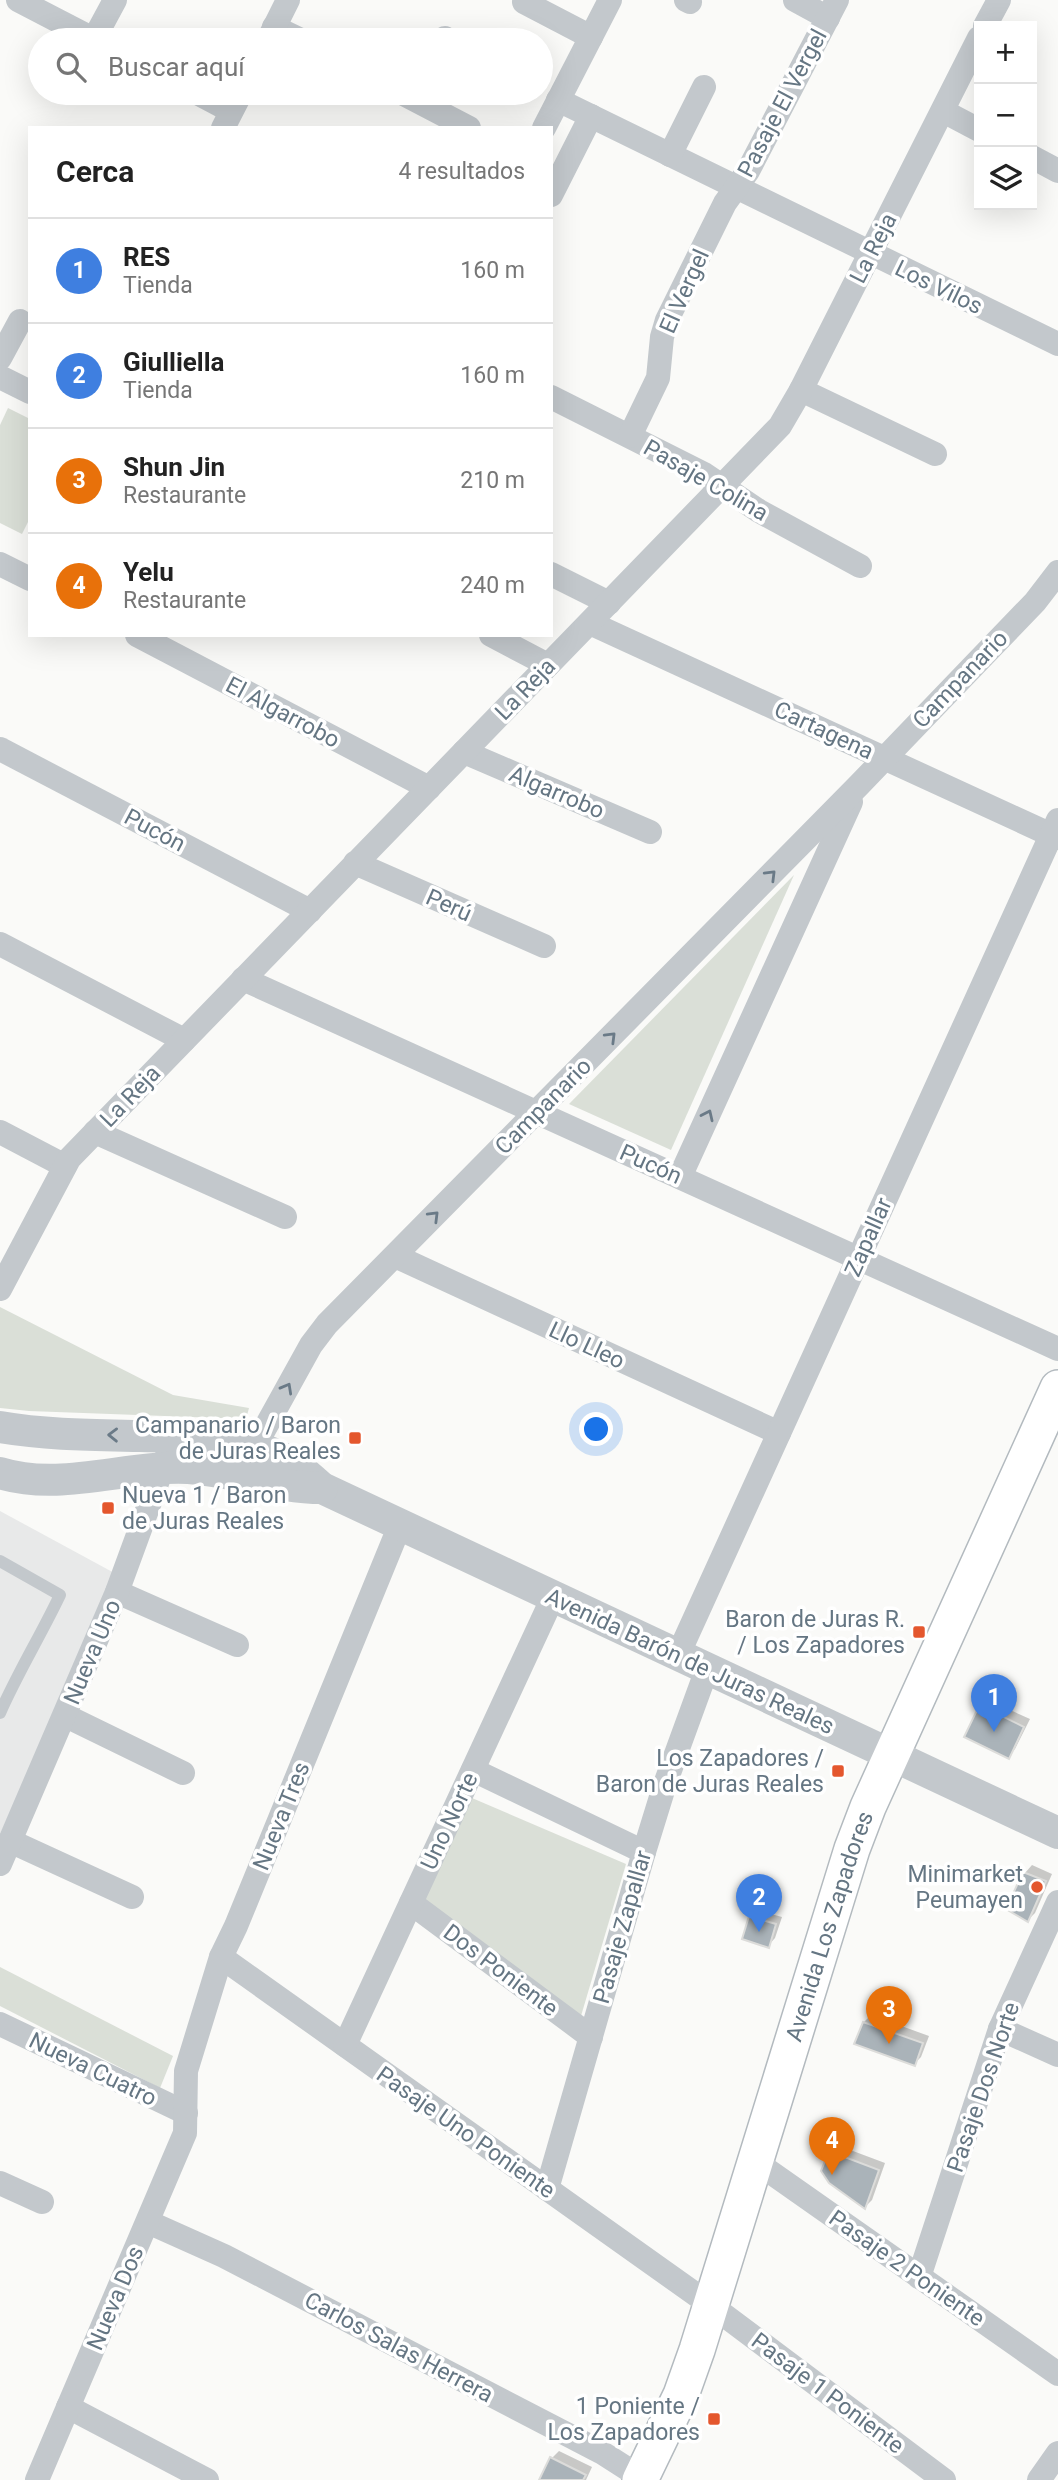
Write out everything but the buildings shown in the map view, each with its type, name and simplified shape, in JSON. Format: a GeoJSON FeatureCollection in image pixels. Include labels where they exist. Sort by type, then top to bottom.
{"type":"FeatureCollection","features":[{"type":"Feature","properties":{"kind":"main road","name":"Avenida Los Zapadores"},"geometry":{"type":"LineString","coordinates":[[642,2479],[681,2395],[712,2306],[852,1849],[891,1755],[1058,1388]]}},
{"type":"Feature","properties":{"kind":"street"},"geometry":{"type":"LineString","coordinates":[[18,0],[67,28]]}},
{"type":"Feature","properties":{"kind":"street"},"geometry":{"type":"LineString","coordinates":[[91,28],[115,0]]}},
{"type":"Feature","properties":{"kind":"street"},"geometry":{"type":"LineString","coordinates":[[274,28],[288,0]]}},
{"type":"Feature","properties":{"kind":"street"},"geometry":{"type":"LineString","coordinates":[[545,126],[610,0]]}},
{"type":"Feature","properties":{"kind":"street","name":"Pasaje El Vergel"},"geometry":{"type":"LineString","coordinates":[[736,188],[748,171],[832,9],[795,0]]}},
{"type":"Feature","properties":{"kind":"street"},"geometry":{"type":"LineString","coordinates":[[988,21],[999,0]]}},
{"type":"Feature","properties":{"kind":"street"},"geometry":{"type":"LineString","coordinates":[[524,2],[591,37]]}},
{"type":"Feature","properties":{"kind":"street","name":"La Reja"},"geometry":{"type":"LineString","coordinates":[[0,1289],[65,1166],[95,1132],[780,426],[801,390],[974,48]]}},
{"type":"Feature","properties":{"kind":"street"},"geometry":{"type":"LineString","coordinates":[[670,155],[704,87]]}},
{"type":"Feature","properties":{"kind":"street","name":"Los Vilos"},"geometry":{"type":"LineString","coordinates":[[558,100],[1058,344]]}},
{"type":"Feature","properties":{"kind":"street"},"geometry":{"type":"LineString","coordinates":[[428,105],[465,126]]}},
{"type":"Feature","properties":{"kind":"street"},"geometry":{"type":"LineString","coordinates":[[943,111],[974,127]]}},
{"type":"Feature","properties":{"kind":"street"},"geometry":{"type":"LineString","coordinates":[[555,180],[592,116]]}},
{"type":"Feature","properties":{"kind":"street"},"geometry":{"type":"LineString","coordinates":[[1037,160],[1058,170]]}},
{"type":"Feature","properties":{"kind":"street","name":"El Vergel"},"geometry":{"type":"LineString","coordinates":[[629,436],[658,378],[662,337],[667,320],[725,203],[736,188]]}},
{"type":"Feature","properties":{"kind":"street"},"geometry":{"type":"LineString","coordinates":[[0,358],[17,319]]}},
{"type":"Feature","properties":{"kind":"street"},"geometry":{"type":"LineString","coordinates":[[0,377],[28,391]]}},
{"type":"Feature","properties":{"kind":"street"},"geometry":{"type":"LineString","coordinates":[[801,390],[935,454]]}},
{"type":"Feature","properties":{"kind":"street","name":"Pasaje Colina"},"geometry":{"type":"LineString","coordinates":[[553,398],[704,474],[759,511],[860,566]]}},
{"type":"Feature","properties":{"kind":"street"},"geometry":{"type":"LineString","coordinates":[[0,564],[28,578]]}},
{"type":"Feature","properties":{"kind":"street","name":"Campanario"},"geometry":{"type":"LineString","coordinates":[[254,1448],[319,1334],[859,785],[1035,602],[1058,572]]}},
{"type":"Feature","properties":{"kind":"street"},"geometry":{"type":"LineString","coordinates":[[553,574],[609,603]]}},
{"type":"Feature","properties":{"kind":"street","name":"Cartagena"},"geometry":{"type":"LineString","coordinates":[[590,623],[884,758],[1056,831]]}},
{"type":"Feature","properties":{"kind":"street","name":"El Algarrobo"},"geometry":{"type":"LineString","coordinates":[[141,637],[429,788]]}},
{"type":"Feature","properties":{"kind":"street"},"geometry":{"type":"LineString","coordinates":[[495,637],[548,665]]}},
{"type":"Feature","properties":{"kind":"street","name":"Pucón"},"geometry":{"type":"LineString","coordinates":[[0,749],[310,911]]}},
{"type":"Feature","properties":{"kind":"street","name":"Algarrobo"},"geometry":{"type":"LineString","coordinates":[[464,752],[650,832]]}},
{"type":"Feature","properties":{"kind":"street","name":"Campanario"},"geometry":{"type":"LineString","coordinates":[[680,1177],[859,785]]}},
{"type":"Feature","properties":{"kind":"street","name":"Zapallar"},"geometry":{"type":"LineString","coordinates":[[678,1655],[1056,831]]}},
{"type":"Feature","properties":{"kind":"street","name":"Perú"},"geometry":{"type":"LineString","coordinates":[[355,863],[544,946]]}},
{"type":"Feature","properties":{"kind":"street"},"geometry":{"type":"LineString","coordinates":[[0,944],[184,1040]]}},
{"type":"Feature","properties":{"kind":"street","name":"Pucón"},"geometry":{"type":"LineString","coordinates":[[243,979],[1058,1349]]}},
{"type":"Feature","properties":{"kind":"street"},"geometry":{"type":"LineString","coordinates":[[0,1132],[65,1166]]}},
{"type":"Feature","properties":{"kind":"street"},"geometry":{"type":"LineString","coordinates":[[95,1132],[285,1217]]}},
{"type":"Feature","properties":{"kind":"street","name":"Llo Lleo"},"geometry":{"type":"LineString","coordinates":[[395,1256],[779,1433]]}},
{"type":"Feature","properties":{"kind":"street","name":"Avenida Barón de Juras Reales"},"geometry":{"type":"LineString","coordinates":[[0,1427],[61,1434],[174,1437],[229,1442],[288,1461],[322,1489],[1058,1833]]}},
{"type":"Feature","properties":{"kind":"street","name":"Nueva Uno"},"geometry":{"type":"LineString","coordinates":[[0,1864],[66,1716],[117,1592],[174,1437]]}},
{"type":"Feature","properties":{"kind":"street","name":"Avenida Barón de Juras Reales"},"geometry":{"type":"LineString","coordinates":[[0,1473],[41,1479],[163,1469],[215,1471],[283,1486],[322,1489]]}},
{"type":"Feature","properties":{"kind":"street","name":"Nueva Tres"},"geometry":{"type":"LineString","coordinates":[[186,2113],[186,2071],[221,1957],[400,1525]]}},
{"type":"Feature","properties":{"kind":"street"},"geometry":{"type":"LineString","coordinates":[[117,1592],[236,1645]]}},
{"type":"Feature","properties":{"kind":"street","name":"Uno Norte"},"geometry":{"type":"LineString","coordinates":[[345,2045],[554,1597]]}},
{"type":"Feature","properties":{"kind":"street","name":"Pasaje Zapallar"},"geometry":{"type":"LineString","coordinates":[[547,2189],[644,1852],[665,1784],[707,1669]]}},
{"type":"Feature","properties":{"kind":"street"},"geometry":{"type":"LineString","coordinates":[[66,1716],[183,1773]]}},
{"type":"Feature","properties":{"kind":"street"},"geometry":{"type":"LineString","coordinates":[[473,1770],[644,1852]]}},
{"type":"Feature","properties":{"kind":"street"},"geometry":{"type":"LineString","coordinates":[[10,1841],[132,1897]]}},
{"type":"Feature","properties":{"kind":"street","name":"Pasaje Dos Norte"},"geometry":{"type":"LineString","coordinates":[[919,2277],[1000,2029],[1058,1902]]}},
{"type":"Feature","properties":{"kind":"street","name":"Dos Poniente"},"geometry":{"type":"LineString","coordinates":[[411,1903],[591,2037]]}},
{"type":"Feature","properties":{"kind":"street","name":"Pasaje Uno Poniente"},"geometry":{"type":"LineString","coordinates":[[221,1957],[712,2306]]}},
{"type":"Feature","properties":{"kind":"street","name":"Nueva Cuatro"},"geometry":{"type":"LineString","coordinates":[[0,2024],[186,2113]]}},
{"type":"Feature","properties":{"kind":"street"},"geometry":{"type":"LineString","coordinates":[[1000,2029],[1058,2055]]}},
{"type":"Feature","properties":{"kind":"street","name":"Nueva Dos"},"geometry":{"type":"LineString","coordinates":[[37,2480],[185,2133],[186,2113]]}},
{"type":"Feature","properties":{"kind":"street","name":"Pasaje 2 Poniente"},"geometry":{"type":"LineString","coordinates":[[756,2162],[1058,2374]]}},
{"type":"Feature","properties":{"kind":"street"},"geometry":{"type":"LineString","coordinates":[[0,2183],[42,2203]]}},
{"type":"Feature","properties":{"kind":"street","name":"Carlos Salas Herrera"},"geometry":{"type":"LineString","coordinates":[[148,2222],[224,2256],[601,2452],[642,2479]]}},
{"type":"Feature","properties":{"kind":"street","name":"Pasaje 1 Poniente"},"geometry":{"type":"LineString","coordinates":[[712,2306],[944,2480]]}},
{"type":"Feature","properties":{"kind":"street"},"geometry":{"type":"LineString","coordinates":[[68,2407],[207,2480]]}},
{"type":"Feature","properties":{"kind":"street"},"geometry":{"type":"LineString","coordinates":[[1039,2480],[1058,2453]]}},
{"type":"Feature","properties":{"kind":"lane"},"geometry":{"type":"LineString","coordinates":[[0,1562],[60,1595],[0,1713]]}},
{"type":"Feature","properties":{"kind":"shaded area"},"geometry":{"type":"Polygon","coordinates":[[[8,408],[28,418],[28,522],[22,534],[0,523],[0,425],[8,408]]]}},
{"type":"Feature","properties":{"kind":"shaded area"},"geometry":{"type":"Polygon","coordinates":[[[794,875],[671,1150],[569,1104],[794,875]]]}},
{"type":"Feature","properties":{"kind":"shaded area"},"geometry":{"type":"Polygon","coordinates":[[[0,1307],[173,1395],[249,1408],[246,1419],[0,1408],[0,1307]]]}},
{"type":"Feature","properties":{"kind":"shaded area"},"geometry":{"type":"Polygon","coordinates":[[[0,1511],[118,1575],[0,1834],[0,1511]]]}},
{"type":"Feature","properties":{"kind":"shaded area"},"geometry":{"type":"Polygon","coordinates":[[[472,1798],[626,1864],[581,2016],[422,1901],[472,1798]]]}},
{"type":"Feature","properties":{"kind":"shaded area"},"geometry":{"type":"Polygon","coordinates":[[[0,1967],[173,2056],[160,2088],[0,2006],[0,1967]]]}},
{"type":"Feature","properties":{"kind":"place","name":"Campanario / Baron de Juras Reales"},"geometry":{"type":"Point","coordinates":[355,1438]}},
{"type":"Feature","properties":{"kind":"place","name":"Nueva 1 / Baron de Juras Reales"},"geometry":{"type":"Point","coordinates":[108,1508]}},
{"type":"Feature","properties":{"kind":"place","name":"Baron de Juras R. / Los Zapadores"},"geometry":{"type":"Point","coordinates":[919,1632]}},
{"type":"Feature","properties":{"kind":"place","name":"RES"},"geometry":{"type":"Point","coordinates":[994,1732]}},
{"type":"Feature","properties":{"kind":"place","name":"Los Zapadores / Baron de Juras Reales"},"geometry":{"type":"Point","coordinates":[838,1771]}},
{"type":"Feature","properties":{"kind":"place","name":"Minimarket Peumayen"},"geometry":{"type":"Point","coordinates":[1037,1887]}},
{"type":"Feature","properties":{"kind":"place","name":"Giulliella"},"geometry":{"type":"Point","coordinates":[759,1932]}},
{"type":"Feature","properties":{"kind":"place","name":"Shun Jin"},"geometry":{"type":"Point","coordinates":[889,2044]}},
{"type":"Feature","properties":{"kind":"place","name":"Yelu"},"geometry":{"type":"Point","coordinates":[832,2175]}},
{"type":"Feature","properties":{"kind":"place","name":"1 Poniente / Los Zapadores"},"geometry":{"type":"Point","coordinates":[714,2419]}}]}
